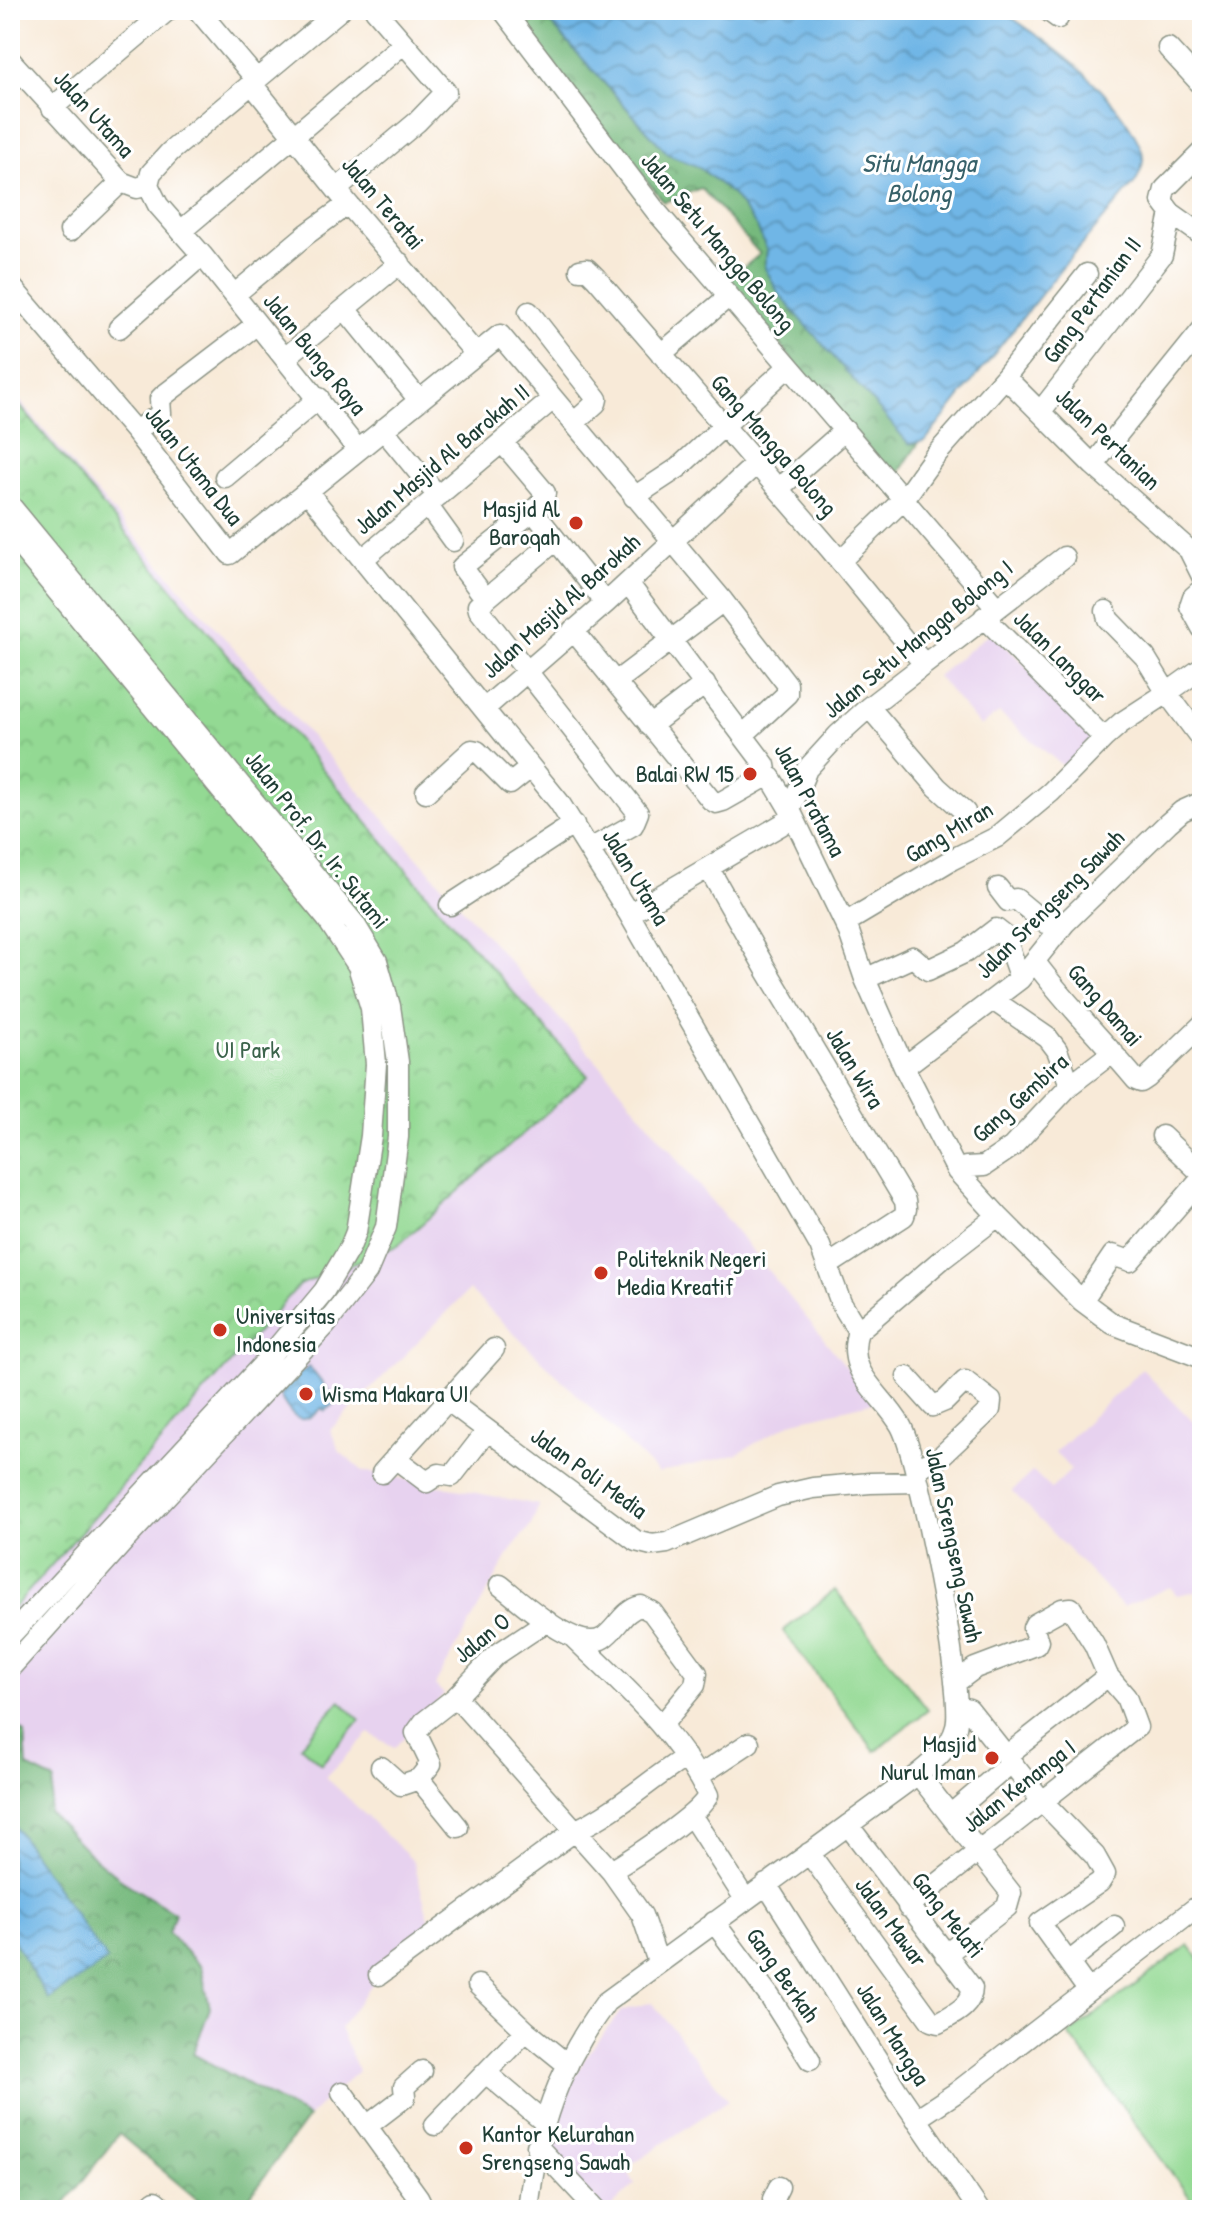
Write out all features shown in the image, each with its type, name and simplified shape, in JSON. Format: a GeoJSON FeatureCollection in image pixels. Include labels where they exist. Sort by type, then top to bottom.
{"type":"FeatureCollection","features":[{"type":"Feature","properties":{"kind":"street"},"geometry":{"type":"LineString","coordinates":[[52,108],[168,10]]}},
{"type":"Feature","properties":{"kind":"street","name":"Jalan Teratai"},"geometry":{"type":"LineString","coordinates":[[198,10],[342,197],[476,354]]}},
{"type":"Feature","properties":{"kind":"street"},"geometry":{"type":"LineString","coordinates":[[148,185],[151,173],[170,152],[340,10]]}},
{"type":"Feature","properties":{"kind":"street"},"geometry":{"type":"LineString","coordinates":[[234,295],[307,234],[446,92],[375,10]]}},
{"type":"Feature","properties":{"kind":"street","name":"Jalan Setu Mangga Bolong"},"geometry":{"type":"LineString","coordinates":[[503,10],[645,197],[904,499],[990,612]]}},
{"type":"Feature","properties":{"kind":"street"},"geometry":{"type":"LineString","coordinates":[[181,231],[403,44]]}},
{"type":"Feature","properties":{"kind":"street"},"geometry":{"type":"LineString","coordinates":[[1168,48],[1202,85]]}},
{"type":"Feature","properties":{"kind":"street","name":"Jalan Utama"},"geometry":{"type":"LineString","coordinates":[[10,60],[121,182],[137,188],[148,185]]}},
{"type":"Feature","properties":{"kind":"street","name":"Gang Pertanian II"},"geometry":{"type":"LineString","coordinates":[[1041,411],[1162,255],[1171,213],[1162,205],[1165,189],[1202,152]]}},
{"type":"Feature","properties":{"kind":"street"},"geometry":{"type":"LineString","coordinates":[[70,231],[121,182]]}},
{"type":"Feature","properties":{"kind":"street","name":"Jalan Bunga Raya"},"geometry":{"type":"LineString","coordinates":[[148,185],[158,205],[319,398],[358,450],[500,335],[553,399]]}},
{"type":"Feature","properties":{"kind":"street"},"geometry":{"type":"LineString","coordinates":[[1171,213],[1202,235]]}},
{"type":"Feature","properties":{"kind":"street"},"geometry":{"type":"LineString","coordinates":[[119,328],[202,255]]}},
{"type":"Feature","properties":{"kind":"street"},"geometry":{"type":"LineString","coordinates":[[285,358],[400,263]]}},
{"type":"Feature","properties":{"kind":"street","name":"Gang Mangga Bolong"},"geometry":{"type":"LineString","coordinates":[[580,270],[590,272],[840,561],[924,664]]}},
{"type":"Feature","properties":{"kind":"street"},"geometry":{"type":"LineString","coordinates":[[840,561],[904,499],[934,457],[1005,377],[1087,274]]}},
{"type":"Feature","properties":{"kind":"street","name":"Jalan Utama Dua"},"geometry":{"type":"LineString","coordinates":[[10,285],[135,431],[230,554],[358,450]]}},
{"type":"Feature","properties":{"kind":"street"},"geometry":{"type":"LineString","coordinates":[[661,354],[728,297]]}},
{"type":"Feature","properties":{"kind":"street"},"geometry":{"type":"LineString","coordinates":[[345,309],[419,400]]}},
{"type":"Feature","properties":{"kind":"street"},"geometry":{"type":"LineString","coordinates":[[529,312],[597,399],[574,423]]}},
{"type":"Feature","properties":{"kind":"street"},"geometry":{"type":"LineString","coordinates":[[135,431],[161,414],[160,399],[163,396],[257,324]]}},
{"type":"Feature","properties":{"kind":"street"},"geometry":{"type":"LineString","coordinates":[[1093,465],[1202,330]]}},
{"type":"Feature","properties":{"kind":"street"},"geometry":{"type":"LineString","coordinates":[[634,497],[678,468],[789,366]]}},
{"type":"Feature","properties":{"kind":"street","name":"Jalan Pertanian"},"geometry":{"type":"LineString","coordinates":[[1005,377],[1093,465],[1196,543],[1202,576]]}},
{"type":"Feature","properties":{"kind":"street"},"geometry":{"type":"LineString","coordinates":[[225,477],[319,398]]}},
{"type":"Feature","properties":{"kind":"street"},"geometry":{"type":"LineString","coordinates":[[553,399],[723,601],[789,689],[743,735]]}},
{"type":"Feature","properties":{"kind":"street","name":"Jalan Masjid Al Barokah II"},"geometry":{"type":"LineString","coordinates":[[363,559],[553,399]]}},
{"type":"Feature","properties":{"kind":"street"},"geometry":{"type":"LineString","coordinates":[[383,429],[432,500],[453,541]]}},
{"type":"Feature","properties":{"kind":"street"},"geometry":{"type":"LineString","coordinates":[[778,489],[845,430]]}},
{"type":"Feature","properties":{"kind":"street"},"geometry":{"type":"LineString","coordinates":[[486,599],[462,567],[533,511],[543,501],[545,493],[502,442]]}},
{"type":"Feature","properties":{"kind":"street","name":"Jalan Masjid Al Barokah"},"geometry":{"type":"LineString","coordinates":[[484,709],[606,603],[756,464]]}},
{"type":"Feature","properties":{"kind":"street","name":"Jalan Utama"},"geometry":{"type":"LineString","coordinates":[[307,491],[574,824],[820,1246],[841,1303],[858,1331]]}},
{"type":"Feature","properties":{"kind":"street","name":"Jalan Prof. Dr. Ir. Sutami"},"geometry":{"type":"LineString","coordinates":[[10,505],[354,923],[377,961],[390,1006],[398,1062],[398,1137],[386,1227],[367,1272],[325,1326],[197,1448]]}},
{"type":"Feature","properties":{"kind":"street"},"geometry":{"type":"LineString","coordinates":[[533,511],[606,603]]}},
{"type":"Feature","properties":{"kind":"street","name":"Jalan Prof. Dr. Ir. Sutami"},"geometry":{"type":"LineString","coordinates":[[10,534],[327,919],[358,966],[371,1008],[376,1064],[371,1136],[350,1247],[324,1291],[197,1448]]}},
{"type":"Feature","properties":{"kind":"street"},"geometry":{"type":"LineString","coordinates":[[556,540],[478,606],[638,813],[633,825],[590,849]]}},
{"type":"Feature","properties":{"kind":"street","name":"Jalan Setu Mangga Bolong I"},"geometry":{"type":"LineString","coordinates":[[792,814],[807,769],[869,707],[1064,557]]}},
{"type":"Feature","properties":{"kind":"street","name":"Jalan Pratama"},"geometry":{"type":"LineString","coordinates":[[628,583],[765,765],[767,776],[792,814],[845,923],[865,979],[904,1067]]}},
{"type":"Feature","properties":{"kind":"street"},"geometry":{"type":"LineString","coordinates":[[1202,589],[1193,597],[1190,606],[1202,628]]}},
{"type":"Feature","properties":{"kind":"street"},"geometry":{"type":"LineString","coordinates":[[617,681],[723,601]]}},
{"type":"Feature","properties":{"kind":"street"},"geometry":{"type":"LineString","coordinates":[[1106,611],[1108,619],[1145,657],[1202,740]]}},
{"type":"Feature","properties":{"kind":"street","name":"Jalan Langgar"},"geometry":{"type":"LineString","coordinates":[[990,612],[1104,738],[1167,693]]}},
{"type":"Feature","properties":{"kind":"street"},"geometry":{"type":"LineString","coordinates":[[573,630],[711,800],[716,803],[767,776]]}},
{"type":"Feature","properties":{"kind":"street"},"geometry":{"type":"LineString","coordinates":[[1167,693],[1202,668]]}},
{"type":"Feature","properties":{"kind":"street"},"geometry":{"type":"LineString","coordinates":[[650,726],[705,684]]}},
{"type":"Feature","properties":{"kind":"street"},"geometry":{"type":"LineString","coordinates":[[869,707],[937,787],[965,812]]}},
{"type":"Feature","properties":{"kind":"street","name":"Gang Miran"},"geometry":{"type":"LineString","coordinates":[[845,923],[951,860],[997,837],[1051,792],[1104,738]]}},
{"type":"Feature","properties":{"kind":"street"},"geometry":{"type":"LineString","coordinates":[[426,792],[472,750],[477,751],[510,784],[530,768]]}},
{"type":"Feature","properties":{"kind":"street","name":"Jalan Srengseng Sawah"},"geometry":{"type":"LineString","coordinates":[[904,1067],[1020,979],[1065,923],[1168,823],[1182,811],[1202,802]]}},
{"type":"Feature","properties":{"kind":"street"},"geometry":{"type":"LineString","coordinates":[[629,914],[709,869],[792,814]]}},
{"type":"Feature","properties":{"kind":"street"},"geometry":{"type":"LineString","coordinates":[[450,905],[574,824]]}},
{"type":"Feature","properties":{"kind":"street","name":"Jalan Wira"},"geometry":{"type":"LineString","coordinates":[[709,869],[905,1201],[904,1216],[827,1266]]}},
{"type":"Feature","properties":{"kind":"street"},"geometry":{"type":"LineString","coordinates":[[998,888],[1008,901],[1016,899],[1045,923],[1065,923]]}},
{"type":"Feature","properties":{"kind":"street"},"geometry":{"type":"LineString","coordinates":[[865,979],[913,957],[928,970],[966,952],[996,929],[1005,936],[1020,979]]}},
{"type":"Feature","properties":{"kind":"street","name":"Gang Damai"},"geometry":{"type":"LineString","coordinates":[[1035,962],[1050,983],[1141,1082],[1202,1025]]}},
{"type":"Feature","properties":{"kind":"street"},"geometry":{"type":"LineString","coordinates":[[993,1000],[1048,1038],[1057,1050],[1070,1085]]}},
{"type":"Feature","properties":{"kind":"street","name":"Gang Gembira"},"geometry":{"type":"LineString","coordinates":[[957,1171],[984,1166],[1012,1147],[1070,1085],[1113,1052]]}},
{"type":"Feature","properties":{"kind":"street"},"geometry":{"type":"LineString","coordinates":[[904,1067],[957,1171],[1082,1301],[1113,1324],[1199,1348]]}},
{"type":"Feature","properties":{"kind":"street"},"geometry":{"type":"LineString","coordinates":[[1082,1301],[1113,1255],[1130,1261],[1202,1176],[1162,1136]]}},
{"type":"Feature","properties":{"kind":"street"},"geometry":{"type":"LineString","coordinates":[[858,1331],[998,1216]]}},
{"type":"Feature","properties":{"kind":"street"},"geometry":{"type":"LineString","coordinates":[[344,1258],[367,1272]]}},
{"type":"Feature","properties":{"kind":"street","name":"Jalan Srengseng Sawah"},"geometry":{"type":"LineString","coordinates":[[528,2210],[543,2121],[581,2037],[606,2002],[918,1774],[948,1743],[956,1726],[958,1706],[947,1628],[916,1476],[901,1427],[855,1362],[854,1346],[858,1331]]}},
{"type":"Feature","properties":{"kind":"street"},"geometry":{"type":"LineString","coordinates":[[487,1431],[452,1476],[439,1474],[427,1482],[389,1465],[494,1349]]}},
{"type":"Feature","properties":{"kind":"street"},"geometry":{"type":"LineString","coordinates":[[907,1377],[933,1406],[945,1401],[965,1381],[991,1401],[990,1410],[916,1476]]}},
{"type":"Feature","properties":{"kind":"street","name":"Jalan Poli Media"},"geometry":{"type":"LineString","coordinates":[[447,1400],[636,1541],[652,1545],[667,1543],[778,1496],[813,1488],[916,1476]]}},
{"type":"Feature","properties":{"kind":"street"},"geometry":{"type":"LineString","coordinates":[[10,1636],[197,1448]]}},
{"type":"Feature","properties":{"kind":"street"},"geometry":{"type":"LineString","coordinates":[[10,1668],[197,1448]]}},
{"type":"Feature","properties":{"kind":"street"},"geometry":{"type":"LineString","coordinates":[[500,1585],[547,1621]]}},
{"type":"Feature","properties":{"kind":"street"},"geometry":{"type":"LineString","coordinates":[[574,1638],[590,1643],[604,1637],[632,1608],[641,1606],[652,1612],[697,1673],[695,1685],[662,1725],[699,1776],[708,1795],[705,1803],[611,1871]]}},
{"type":"Feature","properties":{"kind":"street"},"geometry":{"type":"LineString","coordinates":[[950,1815],[1008,1760],[1108,1676],[1094,1644],[1071,1608],[1062,1609],[1035,1624],[1033,1628],[1038,1644],[975,1668],[955,1683]]}},
{"type":"Feature","properties":{"kind":"street","name":"Jalan O"},"geometry":{"type":"LineString","coordinates":[[658,1962],[642,1915],[611,1871],[456,1697],[496,1655],[547,1621],[574,1638],[662,1725]]}},
{"type":"Feature","properties":{"kind":"street","name":"Jalan Kenanga I"},"geometry":{"type":"LineString","coordinates":[[908,1907],[1137,1727],[1126,1697],[1108,1676]]}},
{"type":"Feature","properties":{"kind":"street"},"geometry":{"type":"LineString","coordinates":[[381,1767],[401,1785],[419,1779],[431,1764],[416,1733],[424,1722],[456,1697]]}},
{"type":"Feature","properties":{"kind":"street"},"geometry":{"type":"LineString","coordinates":[[958,1706],[969,1709],[1042,1801],[1095,1856],[1105,1874],[1100,1882],[1040,1923],[1088,1990]]}},
{"type":"Feature","properties":{"kind":"street"},"geometry":{"type":"LineString","coordinates":[[699,1776],[749,1743]]}},
{"type":"Feature","properties":{"kind":"street"},"geometry":{"type":"LineString","coordinates":[[379,1975],[576,1830],[598,1819],[686,1757]]}},
{"type":"Feature","properties":{"kind":"street"},"geometry":{"type":"LineString","coordinates":[[918,1774],[1011,1893],[1007,1907],[945,1955]]}},
{"type":"Feature","properties":{"kind":"street"},"geometry":{"type":"LineString","coordinates":[[419,1779],[458,1827]]}},
{"type":"Feature","properties":{"kind":"street"},"geometry":{"type":"LineString","coordinates":[[691,1815],[745,1899]]}},
{"type":"Feature","properties":{"kind":"street","name":"Gang Melati"},"geometry":{"type":"LineString","coordinates":[[848,1825],[972,1988],[972,1997],[962,2009],[938,2023],[931,2021]]}},
{"type":"Feature","properties":{"kind":"street","name":"Jalan Mawar"},"geometry":{"type":"LineString","coordinates":[[809,1853],[931,2021]]}},
{"type":"Feature","properties":{"kind":"street","name":"Jalan Mangga"},"geometry":{"type":"LineString","coordinates":[[766,1884],[916,2119],[979,2210]]}},
{"type":"Feature","properties":{"kind":"street"},"geometry":{"type":"LineString","coordinates":[[916,2119],[957,2092],[1202,1903]]}},
{"type":"Feature","properties":{"kind":"street","name":"Gang Berkah"},"geometry":{"type":"LineString","coordinates":[[714,1922],[770,1997],[810,2060]]}},
{"type":"Feature","properties":{"kind":"street"},"geometry":{"type":"LineString","coordinates":[[1069,1962],[1114,1926]]}},
{"type":"Feature","properties":{"kind":"street"},"geometry":{"type":"LineString","coordinates":[[478,1985],[526,2031],[568,2065]]}},
{"type":"Feature","properties":{"kind":"street"},"geometry":{"type":"LineString","coordinates":[[435,2125],[526,2031]]}},
{"type":"Feature","properties":{"kind":"street"},"geometry":{"type":"LineString","coordinates":[[367,2126],[405,2097],[404,2087],[422,2071]]}},
{"type":"Feature","properties":{"kind":"street"},"geometry":{"type":"LineString","coordinates":[[492,2078],[543,2121]]}},
{"type":"Feature","properties":{"kind":"street"},"geometry":{"type":"LineString","coordinates":[[342,2092],[419,2199],[412,2210]]}},
{"type":"Feature","properties":{"kind":"street"},"geometry":{"type":"LineString","coordinates":[[537,2146],[597,2210]]}},
{"type":"Feature","properties":{"kind":"street"},"geometry":{"type":"LineString","coordinates":[[777,2210],[773,2199],[779,2187]]}},
{"type":"Feature","properties":{"kind":"street"},"geometry":{"type":"LineString","coordinates":[[145,2210],[155,2201],[165,2210]]}},
{"type":"Feature","properties":{"kind":"shaded area","name":"Universitas Indonesia"},"geometry":{"type":"Polygon","coordinates":[[[10,389],[82,476],[609,1075],[875,1402],[794,1421],[735,1455],[658,1473],[469,1290],[330,1430],[340,1452],[363,1471],[539,1505],[531,1525],[513,1547],[435,1685],[444,1694],[394,1748],[369,1733],[326,1777],[414,1862],[433,1936],[375,1980],[340,2028],[358,2071],[308,2117],[240,2210],[210,2210],[119,2134],[60,2210],[10,2210],[10,389]]]}},
{"type":"Feature","properties":{"kind":"shaded area"},"geometry":{"type":"Polygon","coordinates":[[[991,632],[1101,739],[1069,771],[999,713],[980,726],[937,676],[991,632]]]}},
{"type":"Feature","properties":{"kind":"shaded area"},"geometry":{"type":"Polygon","coordinates":[[[1142,1369],[1202,1431],[1202,1590],[1177,1595],[1170,1587],[1123,1607],[1012,1491],[1033,1471],[1051,1489],[1071,1470],[1055,1452],[1142,1369]]]}},
{"type":"Feature","properties":{"kind":"shaded area"},"geometry":{"type":"Polygon","coordinates":[[[652,2002],[728,2100],[626,2168],[635,2184],[608,2210],[602,2210],[550,2158],[552,2122],[585,2058],[621,2011],[652,2002]]]}},
{"type":"Feature","properties":{"kind":"green space"},"geometry":{"type":"Polygon","coordinates":[[[543,15],[668,154],[699,167],[733,195],[757,227],[767,250],[765,268],[909,444],[918,444],[895,479],[726,282],[760,254],[701,188],[664,202],[523,29],[543,15]]]}},
{"type":"Feature","properties":{"kind":"green space","name":"UI Park"},"geometry":{"type":"Polygon","coordinates":[[[10,394],[445,916],[588,1076],[397,1246],[299,1285],[10,1612],[10,394]]]}},
{"type":"Feature","properties":{"kind":"green space"},"geometry":{"type":"Polygon","coordinates":[[[835,1590],[928,1710],[875,1751],[783,1631],[835,1590]]]}},
{"type":"Feature","properties":{"kind":"green space"},"geometry":{"type":"Polygon","coordinates":[[[340,1701],[360,1720],[321,1764],[300,1746],[340,1701]]]}},
{"type":"Feature","properties":{"kind":"green space"},"geometry":{"type":"Polygon","coordinates":[[[10,1720],[25,1733],[27,1767],[54,1780],[49,1812],[89,1853],[124,1882],[175,1913],[168,1933],[201,1967],[210,2008],[193,2054],[308,2117],[240,2210],[210,2210],[119,2134],[60,2210],[10,2210],[10,1720]]]}},
{"type":"Feature","properties":{"kind":"green space"},"geometry":{"type":"Polygon","coordinates":[[[1189,1945],[1202,1963],[1202,2210],[1069,2034],[1189,1945]]]}},
{"type":"Feature","properties":{"kind":"water","name":"Situ Mangga Bolong"},"geometry":{"type":"Polygon","coordinates":[[[539,10],[1001,10],[1075,65],[1107,97],[1139,142],[1143,154],[1142,167],[1136,181],[1066,263],[925,441],[909,444],[779,294],[765,268],[767,250],[757,227],[733,195],[699,167],[668,154],[539,10]]]}},
{"type":"Feature","properties":{"kind":"water","name":"Wisma Makara UI"},"geometry":{"type":"Polygon","coordinates":[[[309,1367],[337,1401],[325,1411],[322,1408],[303,1419],[293,1415],[280,1396],[285,1385],[296,1382],[294,1378],[309,1367]]]}},
{"type":"Feature","properties":{"kind":"water"},"geometry":{"type":"Polygon","coordinates":[[[15,1827],[107,1961],[48,1999],[10,1934],[10,1830],[15,1827]]]}},
{"type":"Feature","properties":{"kind":"place","name":"Masjid Al Baroqah"},"geometry":{"type":"Point","coordinates":[576,523]}},
{"type":"Feature","properties":{"kind":"place","name":"Balai RW 15"},"geometry":{"type":"Point","coordinates":[750,774]}},
{"type":"Feature","properties":{"kind":"place","name":"Politeknik Negeri Media Kreatif"},"geometry":{"type":"Point","coordinates":[601,1273]}},
{"type":"Feature","properties":{"kind":"place","name":"Universitas Indonesia"},"geometry":{"type":"Point","coordinates":[220,1330]}},
{"type":"Feature","properties":{"kind":"place","name":"Wisma Makara UI"},"geometry":{"type":"Point","coordinates":[306,1394]}},
{"type":"Feature","properties":{"kind":"place","name":"Masjid Nurul Iman"},"geometry":{"type":"Point","coordinates":[992,1758]}},
{"type":"Feature","properties":{"kind":"place","name":"Kantor Kelurahan Srengseng Sawah"},"geometry":{"type":"Point","coordinates":[466,2148]}}]}
